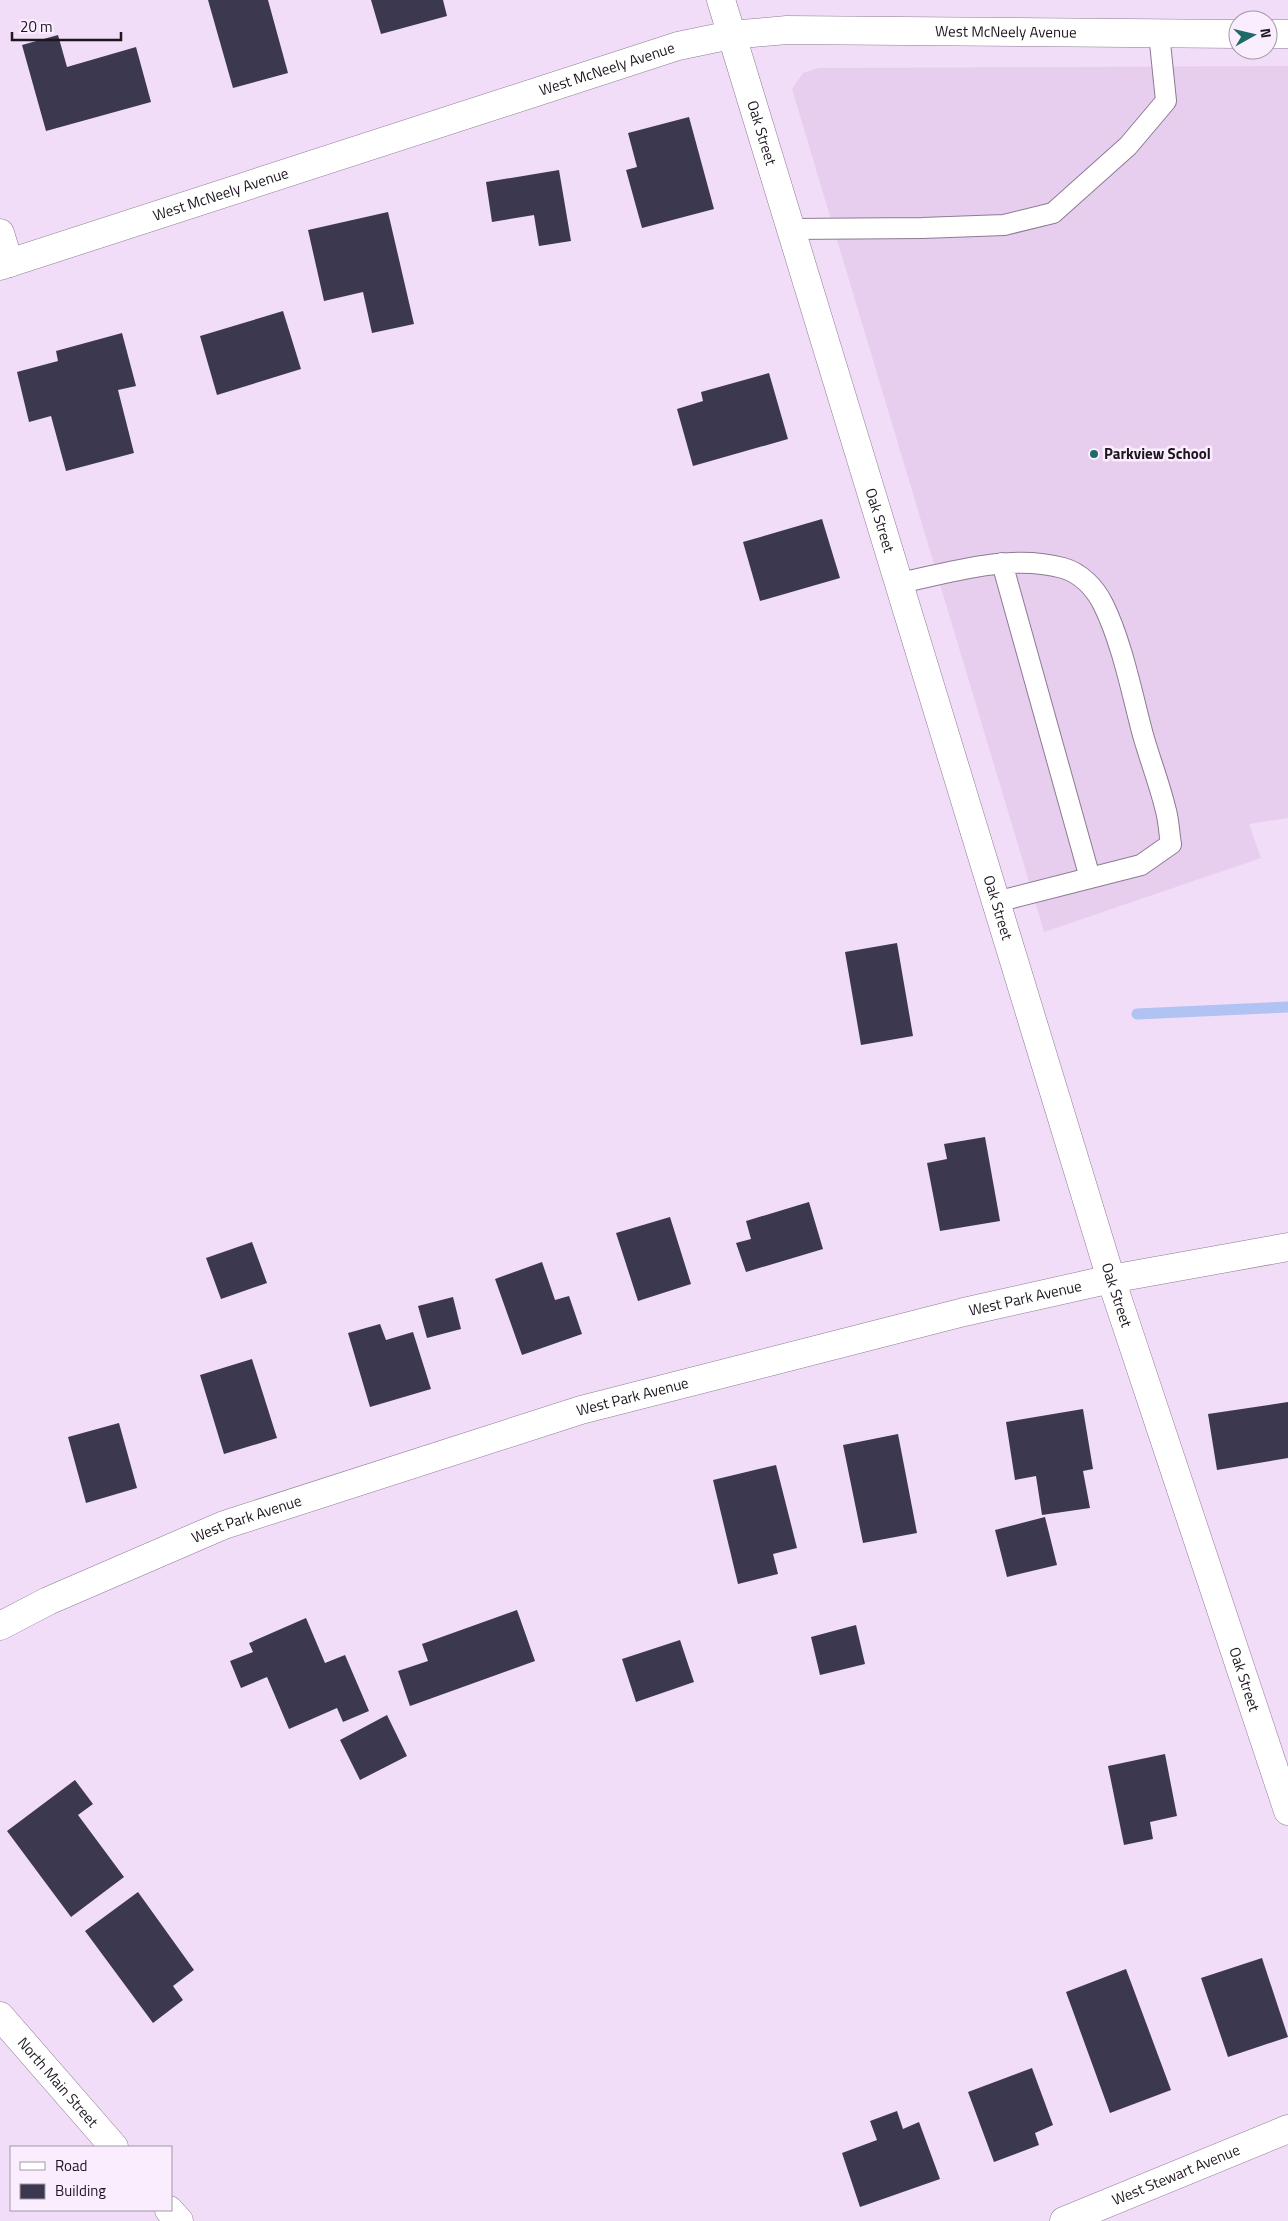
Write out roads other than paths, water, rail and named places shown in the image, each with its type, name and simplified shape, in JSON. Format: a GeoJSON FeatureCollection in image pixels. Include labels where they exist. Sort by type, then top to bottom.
{"type":"FeatureCollection","features":[{"type":"Feature","properties":{"kind":"street","name":"Oak Street"},"geometry":{"type":"LineString","coordinates":[[721,0],[1111,1280],[1288,1811]]}},
{"type":"Feature","properties":{"kind":"street","name":"West McNeely Avenue"},"geometry":{"type":"LineString","coordinates":[[5,265],[678,46],[731,35],[786,30],[1228,34]]}},
{"type":"Feature","properties":{"kind":"street"},"geometry":{"type":"LineString","coordinates":[[0,233],[5,265]]}},
{"type":"Feature","properties":{"kind":"street","name":"West Park Avenue"},"geometry":{"type":"LineString","coordinates":[[1,1623],[48,1600],[224,1525],[581,1410],[945,1316],[1111,1280],[1288,1247]]}},
{"type":"Feature","properties":{"kind":"street","name":"North Main Street"},"geometry":{"type":"LineString","coordinates":[[0,2016],[113,2146]]}},
{"type":"Feature","properties":{"kind":"street","name":"West Stewart Avenue"},"geometry":{"type":"LineString","coordinates":[[1064,2221],[1288,2129]]}},
{"type":"Feature","properties":{"kind":"street"},"geometry":{"type":"LineString","coordinates":[[170,2211],[179,2221]]}},
{"type":"Feature","properties":{"kind":"lane"},"geometry":{"type":"LineString","coordinates":[[791,230],[1004,225],[1053,213],[1128,146],[1166,101],[1159,33]]}},
{"type":"Feature","properties":{"kind":"lane"},"geometry":{"type":"LineString","coordinates":[[898,584],[1002,563],[1035,563],[1064,568],[1081,576],[1092,586],[1104,605],[1122,656],[1150,762],[1166,810],[1171,844],[1141,864],[996,902]]}},
{"type":"Feature","properties":{"kind":"lane"},"geometry":{"type":"LineString","coordinates":[[1002,563],[1090,878]]}},
{"type":"Feature","properties":{"kind":"waterway"},"geometry":{"type":"LineString","coordinates":[[1137,1014],[1288,1007]]}},
{"type":"Feature","properties":{"kind":"place","name":"Parkview School"},"geometry":{"type":"Point","coordinates":[1094,454]}}]}
